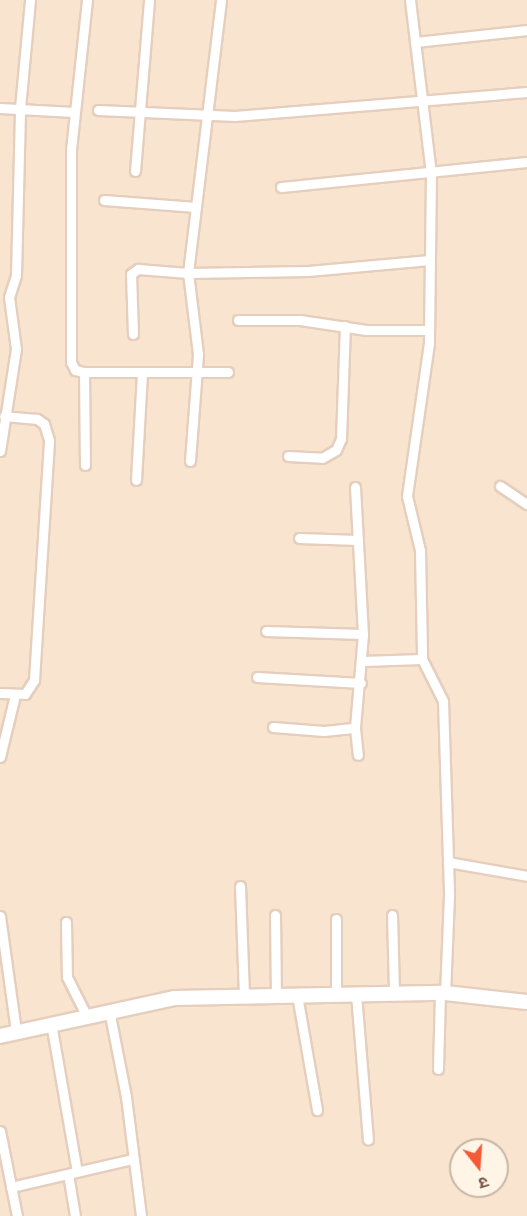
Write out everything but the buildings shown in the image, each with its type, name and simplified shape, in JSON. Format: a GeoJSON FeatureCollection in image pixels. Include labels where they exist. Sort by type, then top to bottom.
{"type":"FeatureCollection","features":[{"type":"Feature","properties":{"kind":"street"},"geometry":{"type":"LineString","coordinates":[[0,451],[16,349],[9,297],[16,275],[20,108],[30,0]]}},
{"type":"Feature","properties":{"kind":"street"},"geometry":{"type":"LineString","coordinates":[[87,0],[74,112],[69,355],[75,369],[84,372],[228,372]]}},
{"type":"Feature","properties":{"kind":"street"},"geometry":{"type":"LineString","coordinates":[[135,171],[138,112],[149,0]]}},
{"type":"Feature","properties":{"kind":"street"},"geometry":{"type":"LineString","coordinates":[[190,461],[198,336],[188,273],[221,0]]}},
{"type":"Feature","properties":{"kind":"street"},"geometry":{"type":"LineString","coordinates":[[410,0],[431,174],[429,330],[423,400],[407,496],[420,550],[422,658],[443,701],[447,862],[438,1069]]}},
{"type":"Feature","properties":{"kind":"street"},"geometry":{"type":"LineString","coordinates":[[415,42],[527,30]]}},
{"type":"Feature","properties":{"kind":"street"},"geometry":{"type":"LineString","coordinates":[[98,110],[206,117],[423,103],[527,92]]}},
{"type":"Feature","properties":{"kind":"street"},"geometry":{"type":"LineString","coordinates":[[0,108],[74,112]]}},
{"type":"Feature","properties":{"kind":"street"},"geometry":{"type":"LineString","coordinates":[[281,188],[431,174],[527,162]]}},
{"type":"Feature","properties":{"kind":"street"},"geometry":{"type":"LineString","coordinates":[[104,200],[196,207]]}},
{"type":"Feature","properties":{"kind":"street"},"geometry":{"type":"LineString","coordinates":[[133,334],[131,274],[142,268],[188,273],[308,271],[430,260]]}},
{"type":"Feature","properties":{"kind":"street"},"geometry":{"type":"LineString","coordinates":[[238,320],[300,320],[345,326],[429,330]]}},
{"type":"Feature","properties":{"kind":"street"},"geometry":{"type":"LineString","coordinates":[[288,456],[322,458],[336,450],[340,439],[345,326]]}},
{"type":"Feature","properties":{"kind":"street"},"geometry":{"type":"LineString","coordinates":[[84,372],[85,465]]}},
{"type":"Feature","properties":{"kind":"street"},"geometry":{"type":"LineString","coordinates":[[136,480],[142,372]]}},
{"type":"Feature","properties":{"kind":"street"},"geometry":{"type":"LineString","coordinates":[[0,373],[12,373]]}},
{"type":"Feature","properties":{"kind":"street"},"geometry":{"type":"LineString","coordinates":[[0,693],[26,694],[34,680],[49,440],[44,424],[37,418],[4,416]]}},
{"type":"Feature","properties":{"kind":"street"},"geometry":{"type":"LineString","coordinates":[[500,486],[527,504]]}},
{"type":"Feature","properties":{"kind":"street"},"geometry":{"type":"LineString","coordinates":[[355,487],[363,634],[361,683],[355,728],[358,755]]}},
{"type":"Feature","properties":{"kind":"street"},"geometry":{"type":"LineString","coordinates":[[299,538],[358,540]]}},
{"type":"Feature","properties":{"kind":"street"},"geometry":{"type":"LineString","coordinates":[[266,631],[363,634]]}},
{"type":"Feature","properties":{"kind":"street"},"geometry":{"type":"LineString","coordinates":[[362,661],[422,658]]}},
{"type":"Feature","properties":{"kind":"street"},"geometry":{"type":"LineString","coordinates":[[257,677],[361,683]]}},
{"type":"Feature","properties":{"kind":"street"},"geometry":{"type":"LineString","coordinates":[[0,757],[15,695]]}},
{"type":"Feature","properties":{"kind":"street"},"geometry":{"type":"LineString","coordinates":[[273,727],[324,731],[355,728]]}},
{"type":"Feature","properties":{"kind":"street"},"geometry":{"type":"LineString","coordinates":[[447,862],[527,876]]}},
{"type":"Feature","properties":{"kind":"street"},"geometry":{"type":"LineString","coordinates":[[240,886],[244,995]]}},
{"type":"Feature","properties":{"kind":"street"},"geometry":{"type":"LineString","coordinates":[[275,915],[276,995]]}},
{"type":"Feature","properties":{"kind":"street"},"geometry":{"type":"LineString","coordinates":[[392,915],[394,993]]}},
{"type":"Feature","properties":{"kind":"street"},"geometry":{"type":"LineString","coordinates":[[0,916],[16,1032]]}},
{"type":"Feature","properties":{"kind":"street"},"geometry":{"type":"LineString","coordinates":[[336,919],[336,994]]}},
{"type":"Feature","properties":{"kind":"street"},"geometry":{"type":"LineString","coordinates":[[66,921],[67,977],[86,1015]]}},
{"type":"Feature","properties":{"kind":"street"},"geometry":{"type":"LineString","coordinates":[[0,1036],[86,1015],[174,998],[443,993],[527,1002]]}},
{"type":"Feature","properties":{"kind":"street"},"geometry":{"type":"LineString","coordinates":[[356,994],[368,1140]]}},
{"type":"Feature","properties":{"kind":"street"},"geometry":{"type":"LineString","coordinates":[[297,995],[318,1110]]}},
{"type":"Feature","properties":{"kind":"street"},"geometry":{"type":"LineString","coordinates":[[109,1010],[126,1097],[132,1159],[141,1216]]}},
{"type":"Feature","properties":{"kind":"street"},"geometry":{"type":"LineString","coordinates":[[51,1023],[72,1173],[75,1216]]}},
{"type":"Feature","properties":{"kind":"street"},"geometry":{"type":"LineString","coordinates":[[0,1131],[17,1216]]}},
{"type":"Feature","properties":{"kind":"street"},"geometry":{"type":"LineString","coordinates":[[11,1186],[132,1159]]}},
{"type":"Feature","properties":{"kind":"shaded area"},"geometry":{"type":"Polygon","coordinates":[[[0,0],[527,0],[527,1216],[0,1216],[0,0]]]}}]}
